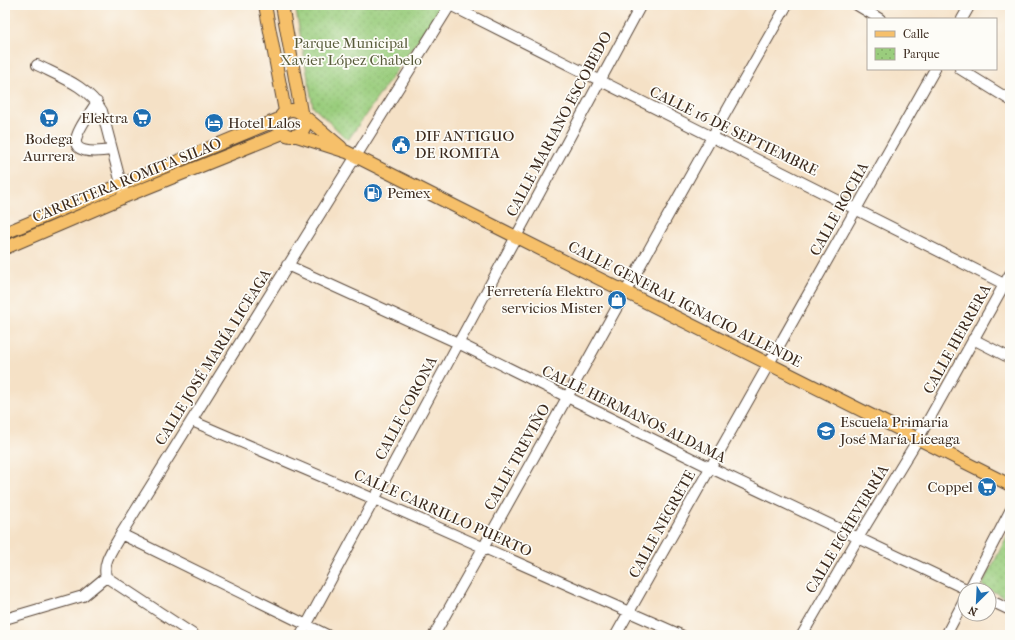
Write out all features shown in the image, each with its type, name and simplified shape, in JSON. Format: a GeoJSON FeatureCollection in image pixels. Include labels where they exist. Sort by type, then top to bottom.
{"type":"FeatureCollection","features":[{"type":"Feature","properties":{"kind":"main road"},"geometry":{"type":"LineString","coordinates":[[265,5],[282,115],[279,124],[283,133],[288,136],[297,136],[301,133],[306,124],[302,114],[282,5]]}},
{"type":"Feature","properties":{"kind":"main road"},"geometry":{"type":"LineString","coordinates":[[282,115],[290,109],[302,114]]}},
{"type":"Feature","properties":{"kind":"main road","name":"CALLE GENERAL IGNACIO ALLENDE"},"geometry":{"type":"LineString","coordinates":[[302,114],[351,155]]}},
{"type":"Feature","properties":{"kind":"main road","name":"CARRETERA ROMITA SILAO"},"geometry":{"type":"LineString","coordinates":[[5,233],[282,115]]}},
{"type":"Feature","properties":{"kind":"main road","name":"CARRETERA ROMITA SILAO"},"geometry":{"type":"LineString","coordinates":[[5,248],[124,197],[283,133]]}},
{"type":"Feature","properties":{"kind":"main road","name":"CALLE GENERAL IGNACIO ALLENDE"},"geometry":{"type":"LineString","coordinates":[[297,136],[351,155],[516,236],[626,293],[1010,485]]}},
{"type":"Feature","properties":{"kind":"street","name":"CALLE 16 DE SEPTIEMBRE"},"geometry":{"type":"LineString","coordinates":[[450,5],[857,208],[1007,285]]}},
{"type":"Feature","properties":{"kind":"street","name":"CALLE JOSÉ MARÍA LICEAGA"},"geometry":{"type":"LineString","coordinates":[[106,577],[104,569],[106,562],[121,534],[287,265],[351,155],[450,5]]}},
{"type":"Feature","properties":{"kind":"street","name":"CALLE MARIANO ESCOBEDO"},"geometry":{"type":"LineString","coordinates":[[516,236],[641,5]]}},
{"type":"Feature","properties":{"kind":"street","name":"CALLE TREVIÑO"},"geometry":{"type":"LineString","coordinates":[[434,635],[626,293],[711,136],[787,5]]}},
{"type":"Feature","properties":{"kind":"street"},"geometry":{"type":"LineString","coordinates":[[857,5],[878,18]]}},
{"type":"Feature","properties":{"kind":"street"},"geometry":{"type":"LineString","coordinates":[[963,18],[970,5]]}},
{"type":"Feature","properties":{"kind":"street"},"geometry":{"type":"LineString","coordinates":[[37,65],[80,88],[91,95],[97,102],[102,111],[124,197]]}},
{"type":"Feature","properties":{"kind":"street","name":"CALLE ROCHA"},"geometry":{"type":"LineString","coordinates":[[768,364],[934,70]]}},
{"type":"Feature","properties":{"kind":"street"},"geometry":{"type":"LineString","coordinates":[[962,70],[1010,100]]}},
{"type":"Feature","properties":{"kind":"street"},"geometry":{"type":"LineString","coordinates":[[97,102],[78,131],[75,137],[76,144],[80,149],[87,152],[112,150]]}},
{"type":"Feature","properties":{"kind":"street","name":"CALLE CORONA"},"geometry":{"type":"LineString","coordinates":[[301,635],[516,236]]}},
{"type":"Feature","properties":{"kind":"street","name":"CALLE HERMANOS ALDAMA"},"geometry":{"type":"LineString","coordinates":[[287,265],[458,343],[711,468],[957,584]]}},
{"type":"Feature","properties":{"kind":"street","name":"CALLE HERRERA"},"geometry":{"type":"LineString","coordinates":[[918,439],[973,339],[1007,285],[1010,274]]}},
{"type":"Feature","properties":{"kind":"street"},"geometry":{"type":"LineString","coordinates":[[973,339],[1010,358]]}},
{"type":"Feature","properties":{"kind":"street","name":"CALLE NEGRETE"},"geometry":{"type":"LineString","coordinates":[[616,635],[768,364]]}},
{"type":"Feature","properties":{"kind":"street","name":"CALLE CARRILLO PUERTO"},"geometry":{"type":"LineString","coordinates":[[192,421],[374,498],[681,635]]}},
{"type":"Feature","properties":{"kind":"street","name":"CALLE ECHEVERRÍA"},"geometry":{"type":"LineString","coordinates":[[802,635],[858,538],[918,439]]}},
{"type":"Feature","properties":{"kind":"street"},"geometry":{"type":"LineString","coordinates":[[973,582],[1010,511]]}},
{"type":"Feature","properties":{"kind":"street"},"geometry":{"type":"LineString","coordinates":[[121,534],[327,635]]}},
{"type":"Feature","properties":{"kind":"street"},"geometry":{"type":"LineString","coordinates":[[5,619],[83,596],[106,577],[113,584],[181,631],[194,635]]}},
{"type":"Feature","properties":{"kind":"street"},"geometry":{"type":"LineString","coordinates":[[997,604],[1010,610]]}},
{"type":"Feature","properties":{"kind":"street"},"geometry":{"type":"LineString","coordinates":[[946,635],[957,614]]}},
{"type":"Feature","properties":{"kind":"green space","name":"Parque Municipal Xavier López Chabelo"},"geometry":{"type":"Polygon","coordinates":[[[295,5],[434,5],[440,8],[348,140],[313,107],[295,5]]]}},
{"type":"Feature","properties":{"kind":"green space"},"geometry":{"type":"Polygon","coordinates":[[[1010,530],[1010,600],[997,594],[997,582],[984,582],[1010,530]]]}},
{"type":"Feature","properties":{"kind":"place","name":"Bodega Aurrera"},"geometry":{"type":"Point","coordinates":[49,118]}},
{"type":"Feature","properties":{"kind":"place","name":"Elektra"},"geometry":{"type":"Point","coordinates":[142,118]}},
{"type":"Feature","properties":{"kind":"place","name":"Hotel Lalos"},"geometry":{"type":"Point","coordinates":[214,123]}},
{"type":"Feature","properties":{"kind":"place","name":"DIF ANTIGUO DE ROMITA"},"geometry":{"type":"Point","coordinates":[401,145]}},
{"type":"Feature","properties":{"kind":"place","name":"Pemex"},"geometry":{"type":"Point","coordinates":[373,193]}},
{"type":"Feature","properties":{"kind":"place","name":"Ferretería Elektro servicios Mister"},"geometry":{"type":"Point","coordinates":[617,300]}},
{"type":"Feature","properties":{"kind":"place","name":"Escuela Primaria José María Liceaga"},"geometry":{"type":"Point","coordinates":[826,431]}},
{"type":"Feature","properties":{"kind":"place","name":"Coppel"},"geometry":{"type":"Point","coordinates":[987,487]}}]}
